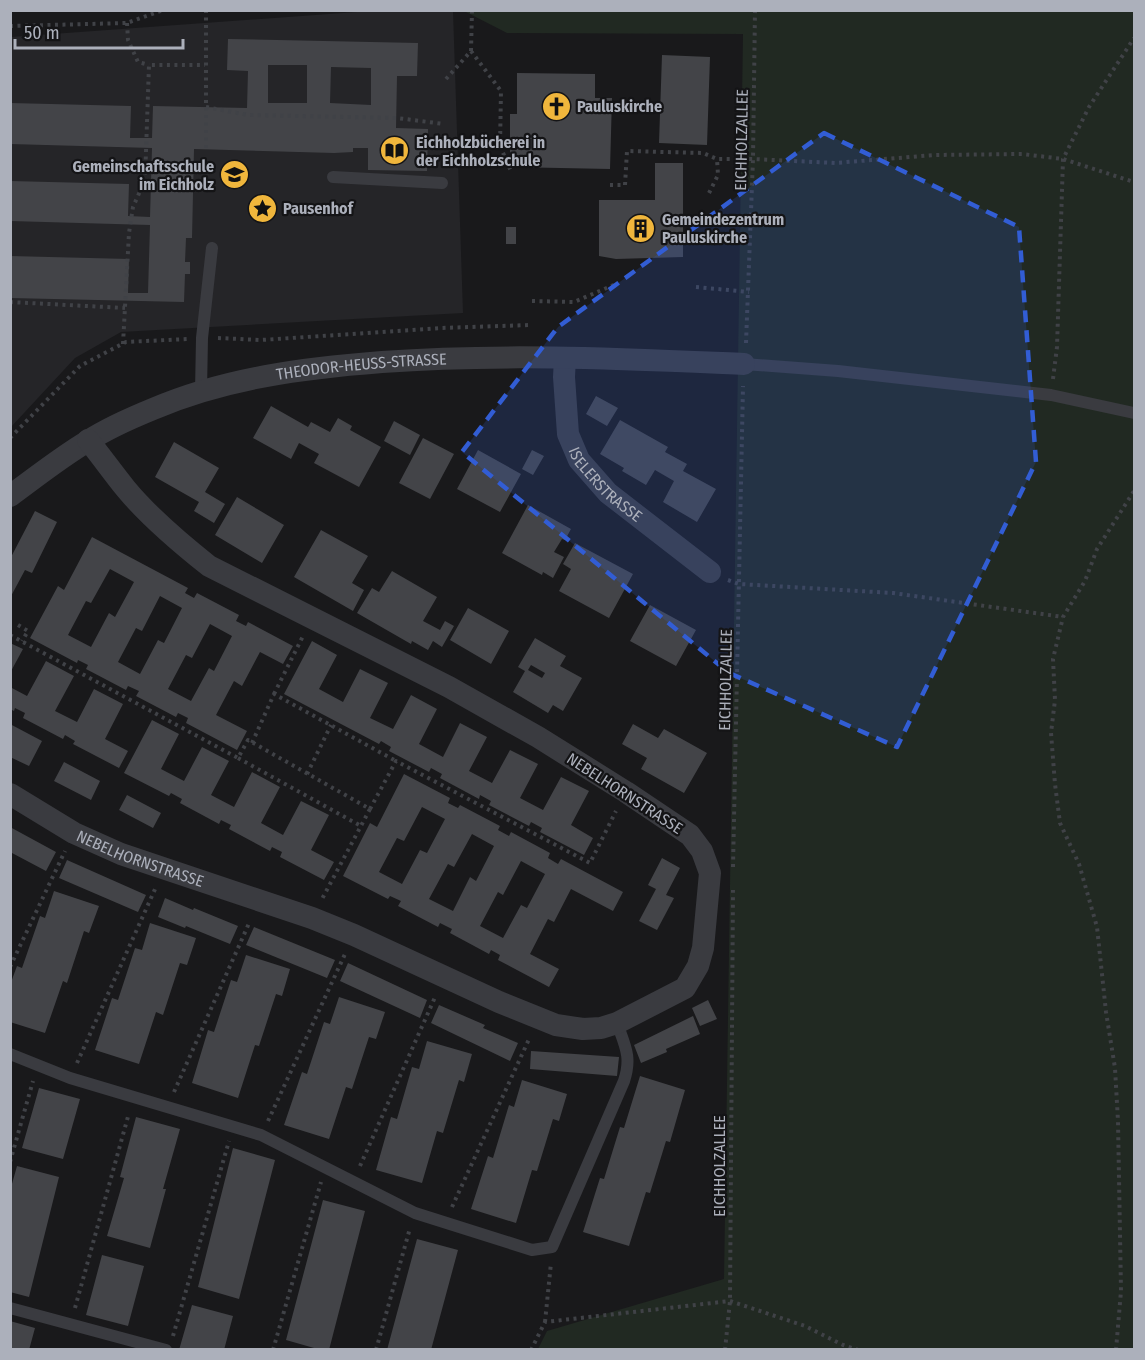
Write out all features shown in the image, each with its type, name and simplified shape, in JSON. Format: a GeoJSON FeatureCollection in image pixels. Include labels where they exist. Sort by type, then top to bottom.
{"type":"FeatureCollection","features":[{"type":"Feature","properties":{"kind":"street","name":"THEODOR-HEUSS-STRASSE"},"geometry":{"type":"LineString","coordinates":[[10,496],[88,440],[153,409],[201,391],[283,372],[436,358],[565,358],[744,364]]}},
{"type":"Feature","properties":{"kind":"street","name":"ISELERSTRASSE"},"geometry":{"type":"LineString","coordinates":[[565,358],[568,434],[579,460],[608,493],[711,573]]}},
{"type":"Feature","properties":{"kind":"street","name":"NEBELHORNSTRASSE"},"geometry":{"type":"LineString","coordinates":[[10,794],[74,833],[121,854],[312,918],[354,935],[444,978],[556,1025],[583,1029],[601,1028],[617,1023],[685,988],[698,966],[704,948],[710,873],[702,851],[690,835],[538,737],[449,687],[209,566],[177,540],[126,490],[88,440]]}},
{"type":"Feature","properties":{"kind":"lane"},"geometry":{"type":"LineString","coordinates":[[333,177],[442,183]]}},
{"type":"Feature","properties":{"kind":"lane"},"geometry":{"type":"LineString","coordinates":[[201,391],[202,338],[212,248]]}},
{"type":"Feature","properties":{"kind":"lane"},"geometry":{"type":"LineString","coordinates":[[744,364],[838,371],[1051,395],[1134,413]]}},
{"type":"Feature","properties":{"kind":"lane"},"geometry":{"type":"LineString","coordinates":[[10,1054],[70,1078],[261,1135],[415,1213],[532,1250],[552,1247],[628,1067],[629,1057],[617,1023]]}},
{"type":"Feature","properties":{"kind":"lane"},"geometry":{"type":"LineString","coordinates":[[10,1308],[70,1324],[169,1344]]}},
{"type":"Feature","properties":{"kind":"path"},"geometry":{"type":"LineString","coordinates":[[10,26],[127,23],[163,10]]}},
{"type":"Feature","properties":{"kind":"path"},"geometry":{"type":"LineString","coordinates":[[206,10],[206,149]]}},
{"type":"Feature","properties":{"kind":"path"},"geometry":{"type":"LineString","coordinates":[[472,10],[471,51],[501,91],[500,146],[511,171]]}},
{"type":"Feature","properties":{"kind":"path","name":"EICHHOLZALLEE"},"geometry":{"type":"LineString","coordinates":[[733,874],[741,462],[749,292],[755,10]]}},
{"type":"Feature","properties":{"kind":"path"},"geometry":{"type":"LineString","coordinates":[[127,23],[128,40],[138,62],[205,65]]}},
{"type":"Feature","properties":{"kind":"path"},"geometry":{"type":"LineString","coordinates":[[1054,370],[1057,347],[1063,159],[1089,107],[1134,38]]}},
{"type":"Feature","properties":{"kind":"path"},"geometry":{"type":"LineString","coordinates":[[446,79],[471,51]]}},
{"type":"Feature","properties":{"kind":"path"},"geometry":{"type":"LineString","coordinates":[[123,344],[129,232],[133,207],[146,180],[148,64]]}},
{"type":"Feature","properties":{"kind":"path"},"geometry":{"type":"LineString","coordinates":[[206,107],[248,114],[397,118],[444,124]]}},
{"type":"Feature","properties":{"kind":"path"},"geometry":{"type":"LineString","coordinates":[[610,185],[624,185],[627,151],[704,153],[717,159],[835,163],[988,153],[1063,159],[1134,182]]}},
{"type":"Feature","properties":{"kind":"path"},"geometry":{"type":"LineString","coordinates":[[709,193],[718,175],[717,159]]}},
{"type":"Feature","properties":{"kind":"path"},"geometry":{"type":"LineString","coordinates":[[532,302],[574,302],[616,284]]}},
{"type":"Feature","properties":{"kind":"path"},"geometry":{"type":"LineString","coordinates":[[696,287],[749,292]]}},
{"type":"Feature","properties":{"kind":"path"},"geometry":{"type":"LineString","coordinates":[[10,303],[125,308]]}},
{"type":"Feature","properties":{"kind":"path"},"geometry":{"type":"LineString","coordinates":[[10,438],[80,366],[123,344],[202,338],[261,340],[441,328],[530,325]]}},
{"type":"Feature","properties":{"kind":"path"},"geometry":{"type":"LineString","coordinates":[[1116,1350],[1121,1291],[1119,1121],[1115,1068],[1106,1012],[1097,927],[1079,864],[1060,823],[1052,733],[1055,700],[1053,659],[1063,617],[1085,581],[1097,549],[1134,491]]}},
{"type":"Feature","properties":{"kind":"path"},"geometry":{"type":"LineString","coordinates":[[711,573],[739,584],[893,593],[1063,617]]}},
{"type":"Feature","properties":{"kind":"path"},"geometry":{"type":"LineString","coordinates":[[252,743],[312,618]]}},
{"type":"Feature","properties":{"kind":"path"},"geometry":{"type":"LineString","coordinates":[[18,625],[28,631],[22,641]]}},
{"type":"Feature","properties":{"kind":"path"},"geometry":{"type":"LineString","coordinates":[[10,635],[361,826]]}},
{"type":"Feature","properties":{"kind":"path"},"geometry":{"type":"LineString","coordinates":[[274,694],[590,864],[626,792]]}},
{"type":"Feature","properties":{"kind":"path"},"geometry":{"type":"LineString","coordinates":[[307,774],[331,725]]}},
{"type":"Feature","properties":{"kind":"path"},"geometry":{"type":"LineString","coordinates":[[238,758],[248,740],[370,809]]}},
{"type":"Feature","properties":{"kind":"path"},"geometry":{"type":"LineString","coordinates":[[312,918],[396,761]]}},
{"type":"Feature","properties":{"kind":"path"},"geometry":{"type":"LineString","coordinates":[[10,967],[74,833]]}},
{"type":"Feature","properties":{"kind":"path"},"geometry":{"type":"LineString","coordinates":[[70,1078],[164,869]]}},
{"type":"Feature","properties":{"kind":"path","name":"EICHHOLZALLEE"},"geometry":{"type":"LineString","coordinates":[[725,1350],[730,1301],[733,886]]}},
{"type":"Feature","properties":{"kind":"path"},"geometry":{"type":"LineString","coordinates":[[167,1107],[259,900]]}},
{"type":"Feature","properties":{"kind":"path"},"geometry":{"type":"LineString","coordinates":[[261,1135],[354,935]]}},
{"type":"Feature","properties":{"kind":"path"},"geometry":{"type":"LineString","coordinates":[[354,1181],[444,978]]}},
{"type":"Feature","properties":{"kind":"path"},"geometry":{"type":"LineString","coordinates":[[446,1222],[538,1019]]}},
{"type":"Feature","properties":{"kind":"path"},"geometry":{"type":"LineString","coordinates":[[10,1162],[37,1066]]}},
{"type":"Feature","properties":{"kind":"path"},"geometry":{"type":"LineString","coordinates":[[70,1324],[133,1097]]}},
{"type":"Feature","properties":{"kind":"path"},"geometry":{"type":"LineString","coordinates":[[169,1344],[234,1126]]}},
{"type":"Feature","properties":{"kind":"path"},"geometry":{"type":"LineString","coordinates":[[273,1350],[325,1167]]}},
{"type":"Feature","properties":{"kind":"path"},"geometry":{"type":"LineString","coordinates":[[376,1350],[415,1213]]}},
{"type":"Feature","properties":{"kind":"path"},"geometry":{"type":"LineString","coordinates":[[531,1350],[545,1322],[552,1247]]}},
{"type":"Feature","properties":{"kind":"path"},"geometry":{"type":"LineString","coordinates":[[545,1322],[730,1301],[805,1326],[858,1350]]}},
{"type":"Feature","properties":{"kind":"highlighted area"},"geometry":{"type":"Polygon","coordinates":[[[824,133],[1019,227],[1036,462],[897,747],[729,673],[462,452],[558,327],[824,133]]]}},
{"type":"Feature","properties":{"kind":"shaded area","name":"Gemeinschaftsschule im Eichholz"},"geometry":{"type":"Polygon","coordinates":[[[370,11],[453,11],[463,313],[121,332],[75,358],[11,427],[11,37],[370,11]]]}},
{"type":"Feature","properties":{"kind":"shaded area"},"geometry":{"type":"Polygon","coordinates":[[[464,11],[1134,11],[1134,1349],[538,1349],[547,1331],[724,1279],[743,34],[507,33],[464,11]]]}},
{"type":"Feature","properties":{"kind":"building","name":"Gemeinschaftsschule im Eichholz"},"geometry":{"type":"Polygon","coordinates":[[[228,39],[418,43],[417,76],[397,76],[396,128],[428,129],[427,171],[368,170],[368,148],[353,148],[353,152],[334,153],[194,149],[192,238],[186,238],[185,262],[190,262],[190,274],[185,274],[184,302],[10,298],[10,256],[129,259],[128,293],[148,293],[150,225],[10,221],[10,181],[129,184],[128,216],[150,217],[152,148],[10,144],[10,103],[131,106],[130,138],[152,138],[153,106],[247,108],[248,71],[227,70],[228,39]],[[268,65],[268,103],[307,103],[307,65],[268,65]],[[331,67],[330,103],[371,105],[371,68],[331,67]]]}},
{"type":"Feature","properties":{"kind":"building"},"geometry":{"type":"Polygon","coordinates":[[[662,55],[710,57],[707,145],[659,143],[662,55]]]}},
{"type":"Feature","properties":{"kind":"building","name":"Pauluskirche"},"geometry":{"type":"Polygon","coordinates":[[[517,73],[595,74],[595,98],[612,98],[610,169],[510,167],[510,114],[517,114],[517,73]]]}},
{"type":"Feature","properties":{"kind":"building","name":"Gemeindezentrum Pauluskirche"},"geometry":{"type":"Polygon","coordinates":[[[655,163],[683,163],[683,257],[616,259],[599,256],[599,200],[655,200],[655,163]]]}},
{"type":"Feature","properties":{"kind":"building"},"geometry":{"type":"Polygon","coordinates":[[[506,227],[516,227],[516,244],[506,244],[506,227]]]}},
{"type":"Feature","properties":{"kind":"building"},"geometry":{"type":"Polygon","coordinates":[[[596,396],[618,408],[607,426],[586,414],[596,396]]]}},
{"type":"Feature","properties":{"kind":"building"},"geometry":{"type":"Polygon","coordinates":[[[271,406],[308,427],[311,422],[330,432],[338,418],[352,426],[350,430],[381,447],[359,487],[314,463],[319,454],[299,443],[291,459],[253,438],[271,406]]]}},
{"type":"Feature","properties":{"kind":"building"},"geometry":{"type":"Polygon","coordinates":[[[620,420],[668,447],[665,452],[687,464],[683,471],[716,489],[697,522],[663,502],[674,481],[655,470],[646,485],[622,471],[624,468],[600,454],[620,420]]]}},
{"type":"Feature","properties":{"kind":"building"},"geometry":{"type":"Polygon","coordinates":[[[394,421],[420,435],[410,455],[384,441],[394,421]]]}},
{"type":"Feature","properties":{"kind":"building"},"geometry":{"type":"Polygon","coordinates":[[[423,438],[454,454],[430,499],[399,483],[423,438]]]}},
{"type":"Feature","properties":{"kind":"building"},"geometry":{"type":"Polygon","coordinates":[[[174,442],[219,468],[205,492],[225,504],[214,523],[194,511],[199,502],[155,477],[174,442]]]}},
{"type":"Feature","properties":{"kind":"building"},"geometry":{"type":"Polygon","coordinates":[[[478,450],[521,474],[500,512],[457,489],[478,450]]]}},
{"type":"Feature","properties":{"kind":"building"},"geometry":{"type":"Polygon","coordinates":[[[532,450],[544,456],[533,475],[522,469],[532,450]]]}},
{"type":"Feature","properties":{"kind":"building"},"geometry":{"type":"Polygon","coordinates":[[[237,497],[284,525],[262,563],[215,535],[237,497]]]}},
{"type":"Feature","properties":{"kind":"building"},"geometry":{"type":"Polygon","coordinates":[[[528,505],[571,529],[554,552],[564,557],[553,578],[543,572],[542,575],[502,553],[528,505]]]}},
{"type":"Feature","properties":{"kind":"building"},"geometry":{"type":"Polygon","coordinates":[[[35,511],[57,522],[32,573],[25,570],[10,598],[10,559],[35,511]]]}},
{"type":"Feature","properties":{"kind":"building"},"geometry":{"type":"Polygon","coordinates":[[[321,530],[368,556],[352,583],[364,590],[353,611],[294,577],[321,530]]]}},
{"type":"Feature","properties":{"kind":"building"},"geometry":{"type":"Polygon","coordinates":[[[92,537],[188,588],[185,593],[194,598],[197,593],[239,615],[236,621],[246,626],[248,622],[293,646],[283,664],[260,652],[242,686],[234,681],[216,715],[247,731],[237,750],[186,723],[188,718],[178,713],[176,717],[136,696],[139,691],[128,686],[126,690],[86,669],[88,665],[78,660],[77,663],[30,638],[58,586],[64,590],[92,537]],[[110,569],[91,603],[86,601],[68,635],[91,647],[109,613],[115,617],[134,582],[110,569]],[[160,596],[142,631],[136,628],[118,662],[140,674],[158,640],[164,643],[182,608],[160,596]],[[210,624],[192,658],[186,655],[168,689],[191,701],[209,668],[214,671],[232,636],[210,624]]]}},
{"type":"Feature","properties":{"kind":"building"},"geometry":{"type":"Polygon","coordinates":[[[575,543],[633,574],[609,618],[559,591],[571,569],[563,564],[575,543]]]}},
{"type":"Feature","properties":{"kind":"building"},"geometry":{"type":"Polygon","coordinates":[[[392,571],[437,597],[423,621],[440,630],[445,621],[454,626],[442,647],[433,641],[428,650],[412,641],[411,644],[357,613],[372,588],[379,592],[392,571]]]}},
{"type":"Feature","properties":{"kind":"building"},"geometry":{"type":"Polygon","coordinates":[[[650,605],[696,630],[676,666],[630,641],[650,605]]]}},
{"type":"Feature","properties":{"kind":"building"},"geometry":{"type":"Polygon","coordinates":[[[468,608],[509,631],[491,664],[450,640],[468,608]]]}},
{"type":"Feature","properties":{"kind":"building"},"geometry":{"type":"Polygon","coordinates":[[[535,638],[566,656],[560,666],[582,678],[563,711],[553,705],[548,713],[513,692],[525,671],[518,667],[535,638]],[[531,665],[528,670],[542,678],[545,673],[531,665]]]}},
{"type":"Feature","properties":{"kind":"building"},"geometry":{"type":"Polygon","coordinates":[[[312,641],[337,655],[319,689],[343,702],[360,669],[388,683],[370,718],[393,729],[411,695],[437,709],[419,744],[443,757],[460,723],[487,737],[469,771],[492,783],[510,750],[538,764],[520,798],[543,810],[561,777],[589,791],[571,825],[593,838],[584,855],[540,832],[542,828],[531,822],[529,826],[489,805],[491,801],[480,795],[479,799],[440,778],[442,774],[431,768],[429,772],[389,751],[391,747],[381,741],[379,744],[284,694],[312,641]]]}},
{"type":"Feature","properties":{"kind":"building"},"geometry":{"type":"Polygon","coordinates":[[[10,643],[23,649],[10,673],[10,643]]]}},
{"type":"Feature","properties":{"kind":"building"},"geometry":{"type":"Polygon","coordinates":[[[46,661],[74,676],[55,711],[77,722],[94,689],[123,704],[105,739],[128,751],[119,768],[73,744],[75,741],[65,735],[63,739],[23,718],[25,713],[15,708],[14,711],[10,709],[10,687],[27,696],[46,661]]]}},
{"type":"Feature","properties":{"kind":"building"},"geometry":{"type":"Polygon","coordinates":[[[152,720],[179,734],[161,769],[184,781],[202,747],[229,761],[211,795],[234,807],[252,772],[280,787],[261,823],[283,835],[301,801],[329,815],[311,850],[334,862],[324,880],[280,857],[282,852],[272,847],[270,851],[229,829],[231,825],[221,820],[219,824],[180,803],[182,799],[171,793],[169,796],[124,773],[152,720]]]}},
{"type":"Feature","properties":{"kind":"building"},"geometry":{"type":"Polygon","coordinates":[[[10,724],[42,741],[29,766],[10,757],[10,724]]]}},
{"type":"Feature","properties":{"kind":"building"},"geometry":{"type":"Polygon","coordinates":[[[633,724],[658,738],[664,729],[707,753],[684,793],[641,769],[647,758],[622,744],[633,724]]]}},
{"type":"Feature","properties":{"kind":"building"},"geometry":{"type":"Polygon","coordinates":[[[64,762],[100,781],[91,800],[54,781],[64,762]]]}},
{"type":"Feature","properties":{"kind":"building"},"geometry":{"type":"Polygon","coordinates":[[[404,774],[450,798],[448,803],[458,808],[460,805],[500,826],[498,830],[509,836],[511,832],[550,853],[548,858],[558,864],[561,859],[623,892],[613,911],[571,889],[554,922],[548,919],[530,954],[559,969],[549,987],[498,960],[500,955],[491,950],[489,954],[450,933],[452,929],[440,923],[438,927],[398,906],[401,901],[390,896],[388,899],[343,876],[370,823],[377,827],[404,774]],[[422,807],[404,841],[397,838],[379,872],[402,884],[420,850],[427,853],[445,819],[422,807]],[[472,834],[454,867],[448,864],[429,899],[453,911],[470,877],[476,881],[494,846],[472,834]],[[521,861],[503,895],[498,892],[480,926],[503,938],[521,905],[527,908],[545,874],[521,861]]]}},
{"type":"Feature","properties":{"kind":"building"},"geometry":{"type":"Polygon","coordinates":[[[127,795],[161,813],[153,828],[119,810],[127,795]]]}},
{"type":"Feature","properties":{"kind":"building"},"geometry":{"type":"Polygon","coordinates":[[[10,827],[56,852],[46,871],[12,853],[10,827]]]}},
{"type":"Feature","properties":{"kind":"building"},"geometry":{"type":"Polygon","coordinates":[[[662,858],[680,868],[666,895],[674,898],[657,930],[639,921],[656,889],[648,885],[662,858]]]}},
{"type":"Feature","properties":{"kind":"building"},"geometry":{"type":"Polygon","coordinates":[[[67,860],[146,895],[138,912],[59,878],[67,860]]]}},
{"type":"Feature","properties":{"kind":"building"},"geometry":{"type":"Polygon","coordinates":[[[54,891],[99,906],[89,933],[84,931],[67,983],[63,981],[45,1033],[10,1022],[10,985],[17,966],[22,968],[40,916],[45,918],[54,891]]]}},
{"type":"Feature","properties":{"kind":"building"},"geometry":{"type":"Polygon","coordinates":[[[165,898],[238,926],[230,944],[158,917],[165,898]]]}},
{"type":"Feature","properties":{"kind":"building"},"geometry":{"type":"Polygon","coordinates":[[[150,923],[196,938],[187,965],[180,963],[163,1015],[156,1012],[139,1064],[95,1050],[112,998],[118,1000],[135,948],[142,950],[150,923]]]}},
{"type":"Feature","properties":{"kind":"building"},"geometry":{"type":"Polygon","coordinates":[[[254,927],[335,960],[327,978],[246,945],[254,927]]]}},
{"type":"Feature","properties":{"kind":"building"},"geometry":{"type":"Polygon","coordinates":[[[246,955],[290,969],[282,996],[276,994],[259,1046],[255,1045],[238,1098],[192,1083],[208,1030],[214,1032],[231,980],[237,982],[246,955]]]}},
{"type":"Feature","properties":{"kind":"building"},"geometry":{"type":"Polygon","coordinates":[[[348,963],[427,1000],[420,1018],[340,981],[348,963]]]}},
{"type":"Feature","properties":{"kind":"building"},"geometry":{"type":"Polygon","coordinates":[[[339,997],[385,1012],[376,1039],[369,1037],[352,1089],[346,1087],[329,1139],[284,1125],[302,1072],[307,1074],[324,1022],[330,1024],[339,997]]]}},
{"type":"Feature","properties":{"kind":"building"},"geometry":{"type":"Polygon","coordinates":[[[708,1000],[717,1019],[700,1026],[692,1008],[708,1000]]]}},
{"type":"Feature","properties":{"kind":"building"},"geometry":{"type":"Polygon","coordinates":[[[439,1005],[485,1025],[483,1028],[518,1043],[510,1061],[431,1023],[439,1005]]]}},
{"type":"Feature","properties":{"kind":"building"},"geometry":{"type":"Polygon","coordinates":[[[693,1016],[700,1034],[641,1063],[634,1045],[693,1016]]]}},
{"type":"Feature","properties":{"kind":"building"},"geometry":{"type":"Polygon","coordinates":[[[427,1041],[472,1054],[464,1082],[459,1080],[443,1133],[437,1131],[422,1183],[376,1170],[391,1117],[397,1119],[412,1067],[419,1069],[427,1041]]]}},
{"type":"Feature","properties":{"kind":"building"},"geometry":{"type":"Polygon","coordinates":[[[531,1051],[619,1057],[617,1076],[530,1069],[531,1051]]]}},
{"type":"Feature","properties":{"kind":"building"},"geometry":{"type":"Polygon","coordinates":[[[640,1076],[685,1090],[670,1142],[666,1141],[650,1193],[646,1192],[629,1246],[583,1232],[600,1178],[604,1179],[620,1127],[624,1128],[640,1076]]]}},
{"type":"Feature","properties":{"kind":"building"},"geometry":{"type":"Polygon","coordinates":[[[522,1080],[567,1094],[559,1121],[553,1119],[537,1171],[532,1170],[516,1223],[471,1209],[488,1156],[493,1158],[509,1105],[514,1107],[522,1080]]]}},
{"type":"Feature","properties":{"kind":"building"},"geometry":{"type":"Polygon","coordinates":[[[39,1088],[80,1099],[63,1159],[22,1148],[39,1088]]]}},
{"type":"Feature","properties":{"kind":"building"},"geometry":{"type":"Polygon","coordinates":[[[136,1117],[180,1129],[163,1189],[166,1189],[150,1248],[107,1236],[124,1178],[120,1177],[136,1117]]]}},
{"type":"Feature","properties":{"kind":"building"},"geometry":{"type":"Polygon","coordinates":[[[233,1148],[275,1160],[239,1299],[198,1287],[233,1148]]]}},
{"type":"Feature","properties":{"kind":"building"},"geometry":{"type":"Polygon","coordinates":[[[17,1166],[59,1177],[29,1297],[10,1292],[10,1191],[17,1166]]]}},
{"type":"Feature","properties":{"kind":"building"},"geometry":{"type":"Polygon","coordinates":[[[323,1200],[365,1211],[329,1350],[321,1350],[286,1340],[323,1200]]]}},
{"type":"Feature","properties":{"kind":"building"},"geometry":{"type":"Polygon","coordinates":[[[417,1239],[458,1250],[431,1350],[387,1350],[417,1239]]]}},
{"type":"Feature","properties":{"kind":"building"},"geometry":{"type":"Polygon","coordinates":[[[102,1255],[144,1266],[128,1326],[86,1315],[102,1255]]]}},
{"type":"Feature","properties":{"kind":"building"},"geometry":{"type":"Polygon","coordinates":[[[192,1305],[233,1316],[224,1350],[179,1350],[192,1305]]]}},
{"type":"Feature","properties":{"kind":"building"},"geometry":{"type":"Polygon","coordinates":[[[10,1321],[35,1328],[29,1350],[10,1350],[10,1321]]]}},
{"type":"Feature","properties":{"kind":"place","name":"Pauluskirche"},"geometry":{"type":"Point","coordinates":[556,106]}},
{"type":"Feature","properties":{"kind":"place","name":"Eichholzbücherei in der Eichholzschule"},"geometry":{"type":"Point","coordinates":[395,151]}},
{"type":"Feature","properties":{"kind":"place","name":"Gemeinschaftsschule im Eichholz"},"geometry":{"type":"Point","coordinates":[235,175]}},
{"type":"Feature","properties":{"kind":"place","name":"Pausenhof"},"geometry":{"type":"Point","coordinates":[262,208]}},
{"type":"Feature","properties":{"kind":"place","name":"Gemeindezentrum Pauluskirche"},"geometry":{"type":"Point","coordinates":[641,228]}}]}
